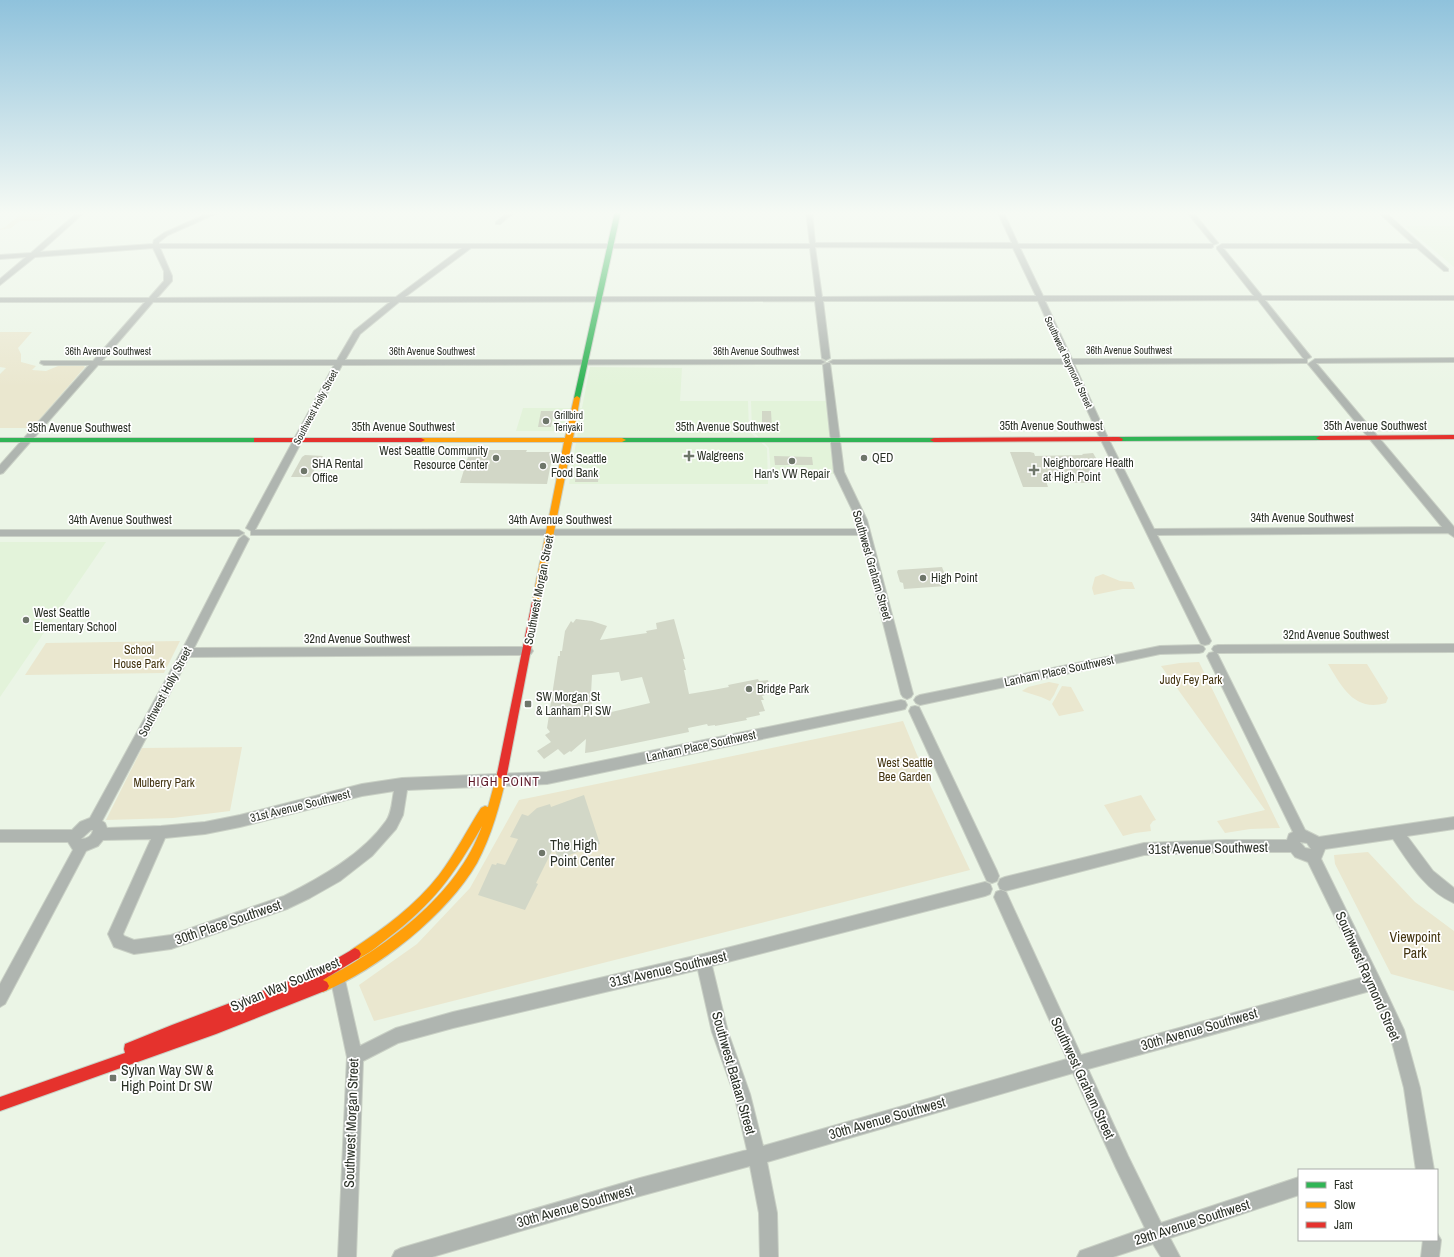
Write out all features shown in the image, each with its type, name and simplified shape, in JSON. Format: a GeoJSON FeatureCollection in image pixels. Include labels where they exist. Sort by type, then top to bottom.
{"type":"FeatureCollection","features":[{"type":"Feature","properties":{"kind":"street"},"geometry":{"type":"LineString","coordinates":[[0,283],[15,270]]}},
{"type":"Feature","properties":{"kind":"street"},"geometry":{"type":"LineString","coordinates":[[0,471],[151,300],[169,278],[167,270]]}},
{"type":"Feature","properties":{"kind":"street","name":"Southwest Holly Street"},"geometry":{"type":"LineString","coordinates":[[97,829],[247,533],[339,362],[359,330],[437,270]]}},
{"type":"Feature","properties":{"kind":"street","name":"Southwest Morgan Street"},"geometry":{"type":"LineString","coordinates":[[500,780],[527,651],[567,439],[605,270]]}},
{"type":"Feature","properties":{"kind":"street","name":"Southwest Graham Street"},"geometry":{"type":"LineString","coordinates":[[816,270],[839,472],[862,520],[904,700]]}},
{"type":"Feature","properties":{"kind":"street","name":"Southwest Raymond Street"},"geometry":{"type":"LineString","coordinates":[[1026,270],[1202,645]]}},
{"type":"Feature","properties":{"kind":"street"},"geometry":{"type":"LineString","coordinates":[[1237,270],[1373,438],[1453,531]]}},
{"type":"Feature","properties":{"kind":"street"},"geometry":{"type":"LineString","coordinates":[[0,300],[1454,298]]}},
{"type":"Feature","properties":{"kind":"street","name":"36th Avenue Southwest"},"geometry":{"type":"LineString","coordinates":[[44,363],[1454,360]]}},
{"type":"Feature","properties":{"kind":"street","name":"35th Avenue Southwest"},"geometry":{"type":"LineString","coordinates":[[0,440],[1454,438]]}},
{"type":"Feature","properties":{"kind":"street","name":"34th Avenue Southwest"},"geometry":{"type":"LineString","coordinates":[[1150,532],[1453,531]]}},
{"type":"Feature","properties":{"kind":"street","name":"34th Avenue Southwest"},"geometry":{"type":"LineString","coordinates":[[0,533],[865,532]]}},
{"type":"Feature","properties":{"kind":"street"},"geometry":{"type":"LineString","coordinates":[[1202,645],[1214,644],[1216,653],[1298,840],[1302,853],[1396,832],[1454,823]]}},
{"type":"Feature","properties":{"kind":"street","name":"Lanham Place Southwest"},"geometry":{"type":"LineString","coordinates":[[917,706],[1160,650],[1202,645]]}},
{"type":"Feature","properties":{"kind":"street","name":"32nd Avenue Southwest"},"geometry":{"type":"LineString","coordinates":[[1216,653],[1454,648]]}},
{"type":"Feature","properties":{"kind":"street","name":"32nd Avenue Southwest"},"geometry":{"type":"LineString","coordinates":[[186,653],[527,651]]}},
{"type":"Feature","properties":{"kind":"street"},"geometry":{"type":"LineString","coordinates":[[917,706],[906,711],[904,700],[916,696],[917,706],[989,882],[990,894],[1003,890]]}},
{"type":"Feature","properties":{"kind":"street","name":"Lanham Place Southwest"},"geometry":{"type":"LineString","coordinates":[[500,780],[547,778],[904,700]]}},
{"type":"Feature","properties":{"kind":"street","name":"31st Avenue Southwest"},"geometry":{"type":"LineString","coordinates":[[97,829],[161,832],[205,828],[240,821],[362,790],[402,784],[500,780]]}},
{"type":"Feature","properties":{"kind":"street","name":"Sylvan Way Southwest"},"geometry":{"type":"LineString","coordinates":[[45,1088],[172,1031],[321,975],[336,973],[373,956],[409,929],[454,886],[471,862],[484,838],[494,808],[500,780]]}},
{"type":"Feature","properties":{"kind":"street","name":"Sylvan Way Southwest"},"geometry":{"type":"LineString","coordinates":[[0,1104],[185,1040],[311,992],[422,903],[452,867],[479,822],[500,780]]}},
{"type":"Feature","properties":{"kind":"street","name":"30th Place Southwest"},"geometry":{"type":"LineString","coordinates":[[161,832],[115,934],[119,942],[134,947],[171,942],[287,902],[335,876],[367,851],[391,825],[396,815],[402,784]]}},
{"type":"Feature","properties":{"kind":"street"},"geometry":{"type":"LineString","coordinates":[[0,999],[78,841],[81,829],[97,829]]}},
{"type":"Feature","properties":{"kind":"street"},"geometry":{"type":"LineString","coordinates":[[1396,832],[1419,867],[1430,879],[1454,896]]}},
{"type":"Feature","properties":{"kind":"street"},"geometry":{"type":"LineString","coordinates":[[0,836],[78,841]]}},
{"type":"Feature","properties":{"kind":"street","name":"31st Avenue Southwest"},"geometry":{"type":"LineString","coordinates":[[1003,890],[1144,849],[1226,846],[1298,840]]}},
{"type":"Feature","properties":{"kind":"street","name":"Southwest Raymond Street"},"geometry":{"type":"LineString","coordinates":[[1314,850],[1396,1030],[1410,1081],[1420,1131],[1425,1169]]}},
{"type":"Feature","properties":{"kind":"street","name":"31st Avenue Southwest"},"geometry":{"type":"LineString","coordinates":[[355,1057],[396,1036],[453,1020],[703,961],[989,882]]}},
{"type":"Feature","properties":{"kind":"street","name":"Southwest Graham Street"},"geometry":{"type":"LineString","coordinates":[[1003,890],[1077,1064],[1156,1233],[1171,1257]]}},
{"type":"Feature","properties":{"kind":"street","name":"Southwest Bataan Street"},"geometry":{"type":"LineString","coordinates":[[703,961],[720,1032],[742,1094],[757,1156],[768,1213],[769,1257]]}},
{"type":"Feature","properties":{"kind":"street","name":"Southwest Morgan Street"},"geometry":{"type":"LineString","coordinates":[[336,973],[355,1057],[348,1257]]}},
{"type":"Feature","properties":{"kind":"street","name":"30th Avenue Southwest"},"geometry":{"type":"LineString","coordinates":[[401,1257],[633,1189],[757,1156],[1160,1040],[1374,982]]}},
{"type":"Feature","properties":{"kind":"street","name":"29th Avenue Southwest"},"geometry":{"type":"LineString","coordinates":[[1086,1257],[1298,1186]]}},
{"type":"Feature","properties":{"kind":"street"},"geometry":{"type":"LineString","coordinates":[[1430,1257],[1432,1241]]}},
{"type":"Feature","properties":{"kind":"shaded area"},"geometry":{"type":"Polygon","coordinates":[[[590,367],[682,368],[680,401],[748,401],[749,431],[767,448],[768,484],[569,484],[578,431],[516,431],[523,408],[582,408],[590,367]]]}},
{"type":"Feature","properties":{"kind":"shaded area"},"geometry":{"type":"Polygon","coordinates":[[[751,401],[826,401],[834,474],[771,474],[769,448],[752,430],[751,401]]]}},
{"type":"Feature","properties":{"kind":"shaded area","name":"West Seattle Elementary School"},"geometry":{"type":"Polygon","coordinates":[[[0,542],[106,542],[0,697],[0,542]]]}},
{"type":"Feature","properties":{"kind":"green space"},"geometry":{"type":"Polygon","coordinates":[[[0,332],[32,332],[18,348],[21,354],[21,362],[36,366],[32,370],[46,371],[58,366],[85,367],[32,428],[0,428],[0,374],[6,368],[0,367],[0,332]]]}},
{"type":"Feature","properties":{"kind":"green space"},"geometry":{"type":"Polygon","coordinates":[[[1103,574],[1120,581],[1132,582],[1135,589],[1123,589],[1094,595],[1092,588],[1095,577],[1103,574]]]}},
{"type":"Feature","properties":{"kind":"green space","name":"School House Park"},"geometry":{"type":"Polygon","coordinates":[[[180,641],[164,673],[25,675],[46,643],[180,641]]]}},
{"type":"Feature","properties":{"kind":"green space","name":"Judy Fey Park"},"geometry":{"type":"Polygon","coordinates":[[[1199,662],[1280,828],[1250,829],[1225,833],[1217,821],[1265,810],[1161,666],[1199,662]]]}},
{"type":"Feature","properties":{"kind":"green space"},"geometry":{"type":"Polygon","coordinates":[[[1328,664],[1367,664],[1388,698],[1386,703],[1375,705],[1357,701],[1344,689],[1328,664]]]}},
{"type":"Feature","properties":{"kind":"green space"},"geometry":{"type":"Polygon","coordinates":[[[1049,682],[1059,684],[1050,701],[1022,691],[1028,687],[1049,682]]]}},
{"type":"Feature","properties":{"kind":"green space"},"geometry":{"type":"Polygon","coordinates":[[[1062,686],[1071,687],[1084,711],[1059,716],[1052,704],[1062,686]]]}},
{"type":"Feature","properties":{"kind":"green space","name":"West Seattle Bee Garden"},"geometry":{"type":"Polygon","coordinates":[[[903,721],[927,779],[970,870],[374,1021],[359,985],[417,944],[470,888],[519,800],[903,721]]]}},
{"type":"Feature","properties":{"kind":"green space","name":"Mulberry Park"},"geometry":{"type":"Polygon","coordinates":[[[242,747],[230,811],[173,818],[106,820],[142,748],[242,747]]]}},
{"type":"Feature","properties":{"kind":"green space"},"geometry":{"type":"Polygon","coordinates":[[[1141,795],[1156,820],[1150,825],[1151,831],[1123,836],[1104,805],[1141,795]]]}},
{"type":"Feature","properties":{"kind":"green space","name":"Viewpoint Park"},"geometry":{"type":"Polygon","coordinates":[[[1368,852],[1415,902],[1454,931],[1454,991],[1391,974],[1335,864],[1334,855],[1368,852]]]}},
{"type":"Feature","properties":{"kind":"building","name":"Grillbird Teriyaki"},"geometry":{"type":"Polygon","coordinates":[[[541,411],[554,411],[551,427],[538,427],[541,411]]]}},
{"type":"Feature","properties":{"kind":"building"},"geometry":{"type":"Polygon","coordinates":[[[762,411],[771,411],[772,428],[762,428],[762,411]]]}},
{"type":"Feature","properties":{"kind":"building"},"geometry":{"type":"Polygon","coordinates":[[[470,450],[527,450],[526,452],[553,452],[547,484],[460,483],[470,450]]]}},
{"type":"Feature","properties":{"kind":"building"},"geometry":{"type":"Polygon","coordinates":[[[1010,452],[1030,452],[1034,453],[1035,456],[1083,455],[1082,454],[1093,453],[1102,468],[1090,469],[1096,483],[1066,483],[1064,478],[1045,478],[1048,487],[1023,487],[1010,452]]]}},
{"type":"Feature","properties":{"kind":"building","name":"SHA Rental Office"},"geometry":{"type":"Polygon","coordinates":[[[305,455],[323,456],[310,477],[291,477],[302,457],[305,455]]]}},
{"type":"Feature","properties":{"kind":"building","name":"Han's VW Repair"},"geometry":{"type":"Polygon","coordinates":[[[774,456],[812,457],[813,465],[775,465],[774,456]]]}},
{"type":"Feature","properties":{"kind":"building"},"geometry":{"type":"Polygon","coordinates":[[[599,473],[598,482],[575,482],[576,474],[599,473]]]}},
{"type":"Feature","properties":{"kind":"building","name":"High Point"},"geometry":{"type":"Polygon","coordinates":[[[942,567],[947,580],[944,581],[946,586],[904,589],[903,583],[900,582],[897,572],[898,570],[942,567]]]}},
{"type":"Feature","properties":{"kind":"building","name":"Bridge Park"},"geometry":{"type":"Polygon","coordinates":[[[576,619],[592,621],[607,626],[600,640],[647,633],[646,631],[657,629],[656,623],[674,619],[685,659],[683,659],[686,670],[684,670],[689,694],[729,687],[728,685],[758,679],[759,681],[768,680],[771,693],[762,696],[764,700],[761,700],[765,711],[759,712],[760,715],[746,718],[747,720],[715,726],[708,726],[707,724],[688,728],[689,732],[585,753],[586,739],[571,752],[570,751],[564,755],[558,749],[544,759],[537,751],[551,742],[545,735],[550,732],[547,728],[558,656],[560,656],[560,651],[562,651],[565,631],[571,621],[573,623],[576,619]],[[619,672],[592,675],[591,694],[593,694],[590,717],[650,703],[642,677],[621,681],[619,672]]]}},
{"type":"Feature","properties":{"kind":"building","name":"The High Point Center"},"geometry":{"type":"Polygon","coordinates":[[[584,795],[600,844],[558,859],[554,847],[536,883],[538,884],[525,910],[478,895],[492,864],[496,865],[497,863],[505,865],[518,839],[510,837],[522,814],[528,816],[537,808],[550,804],[551,807],[584,795]]]}},
{"type":"Feature","properties":{"kind":"traffic: fast"},"geometry":{"type":"LineString","coordinates":[[577,398],[605,270]]}},
{"type":"Feature","properties":{"kind":"traffic: fast"},"geometry":{"type":"LineString","coordinates":[[1119,439],[1320,438]]}},
{"type":"Feature","properties":{"kind":"traffic: fast"},"geometry":{"type":"LineString","coordinates":[[0,440],[257,440]]}},
{"type":"Feature","properties":{"kind":"traffic: fast"},"geometry":{"type":"LineString","coordinates":[[622,440],[934,440]]}},
{"type":"Feature","properties":{"kind":"traffic: slow"},"geometry":{"type":"LineString","coordinates":[[536,602],[577,398]]}},
{"type":"Feature","properties":{"kind":"traffic: slow"},"geometry":{"type":"LineString","coordinates":[[421,440],[622,440]]}},
{"type":"Feature","properties":{"kind":"traffic: slow"},"geometry":{"type":"LineString","coordinates":[[323,986],[343,976],[385,949],[426,916],[444,897],[472,860],[482,840],[490,818],[502,774]]}},
{"type":"Feature","properties":{"kind":"traffic: slow"},"geometry":{"type":"LineString","coordinates":[[355,954],[395,926],[432,892],[465,846],[485,811]]}},
{"type":"Feature","properties":{"kind":"traffic: jam"},"geometry":{"type":"LineString","coordinates":[[1320,438],[1454,437]]}},
{"type":"Feature","properties":{"kind":"traffic: jam"},"geometry":{"type":"LineString","coordinates":[[934,440],[1119,439]]}},
{"type":"Feature","properties":{"kind":"traffic: jam"},"geometry":{"type":"LineString","coordinates":[[257,440],[421,440]]}},
{"type":"Feature","properties":{"kind":"traffic: jam"},"geometry":{"type":"LineString","coordinates":[[502,774],[536,602]]}},
{"type":"Feature","properties":{"kind":"traffic: jam"},"geometry":{"type":"LineString","coordinates":[[130,1049],[172,1031],[321,975],[355,954]]}},
{"type":"Feature","properties":{"kind":"traffic: jam"},"geometry":{"type":"LineString","coordinates":[[0,1104],[216,1028],[323,986]]}},
{"type":"Feature","properties":{"kind":"place","name":"Grillbird Teriyaki"},"geometry":{"type":"Point","coordinates":[546,421]}},
{"type":"Feature","properties":{"kind":"place","name":"Walgreens"},"geometry":{"type":"Point","coordinates":[689,456]}},
{"type":"Feature","properties":{"kind":"place","name":"West Seattle Community Resource Center"},"geometry":{"type":"Point","coordinates":[496,458]}},
{"type":"Feature","properties":{"kind":"place","name":"QED"},"geometry":{"type":"Point","coordinates":[864,458]}},
{"type":"Feature","properties":{"kind":"place","name":"Han's VW Repair"},"geometry":{"type":"Point","coordinates":[792,461]}},
{"type":"Feature","properties":{"kind":"place","name":"West Seattle Food Bank"},"geometry":{"type":"Point","coordinates":[543,466]}},
{"type":"Feature","properties":{"kind":"place","name":"Neighborcare Health at High Point"},"geometry":{"type":"Point","coordinates":[1034,470]}},
{"type":"Feature","properties":{"kind":"place","name":"SHA Rental Office"},"geometry":{"type":"Point","coordinates":[304,471]}},
{"type":"Feature","properties":{"kind":"place","name":"High Point"},"geometry":{"type":"Point","coordinates":[923,578]}},
{"type":"Feature","properties":{"kind":"place","name":"West Seattle Elementary School"},"geometry":{"type":"Point","coordinates":[26,620]}},
{"type":"Feature","properties":{"kind":"place","name":"Bridge Park"},"geometry":{"type":"Point","coordinates":[749,689]}},
{"type":"Feature","properties":{"kind":"place","name":"SW Morgan St & Lanham Pl SW"},"geometry":{"type":"Point","coordinates":[528,704]}},
{"type":"Feature","properties":{"kind":"place","name":"The High Point Center"},"geometry":{"type":"Point","coordinates":[542,853]}},
{"type":"Feature","properties":{"kind":"place","name":"Sylvan Way SW & High Point Dr SW"},"geometry":{"type":"Point","coordinates":[113,1078]}},
{"type":"Feature","properties":{"kind":"district","name":"HIGH POINT"},"geometry":{"type":"Point","coordinates":[504,781]}}]}
